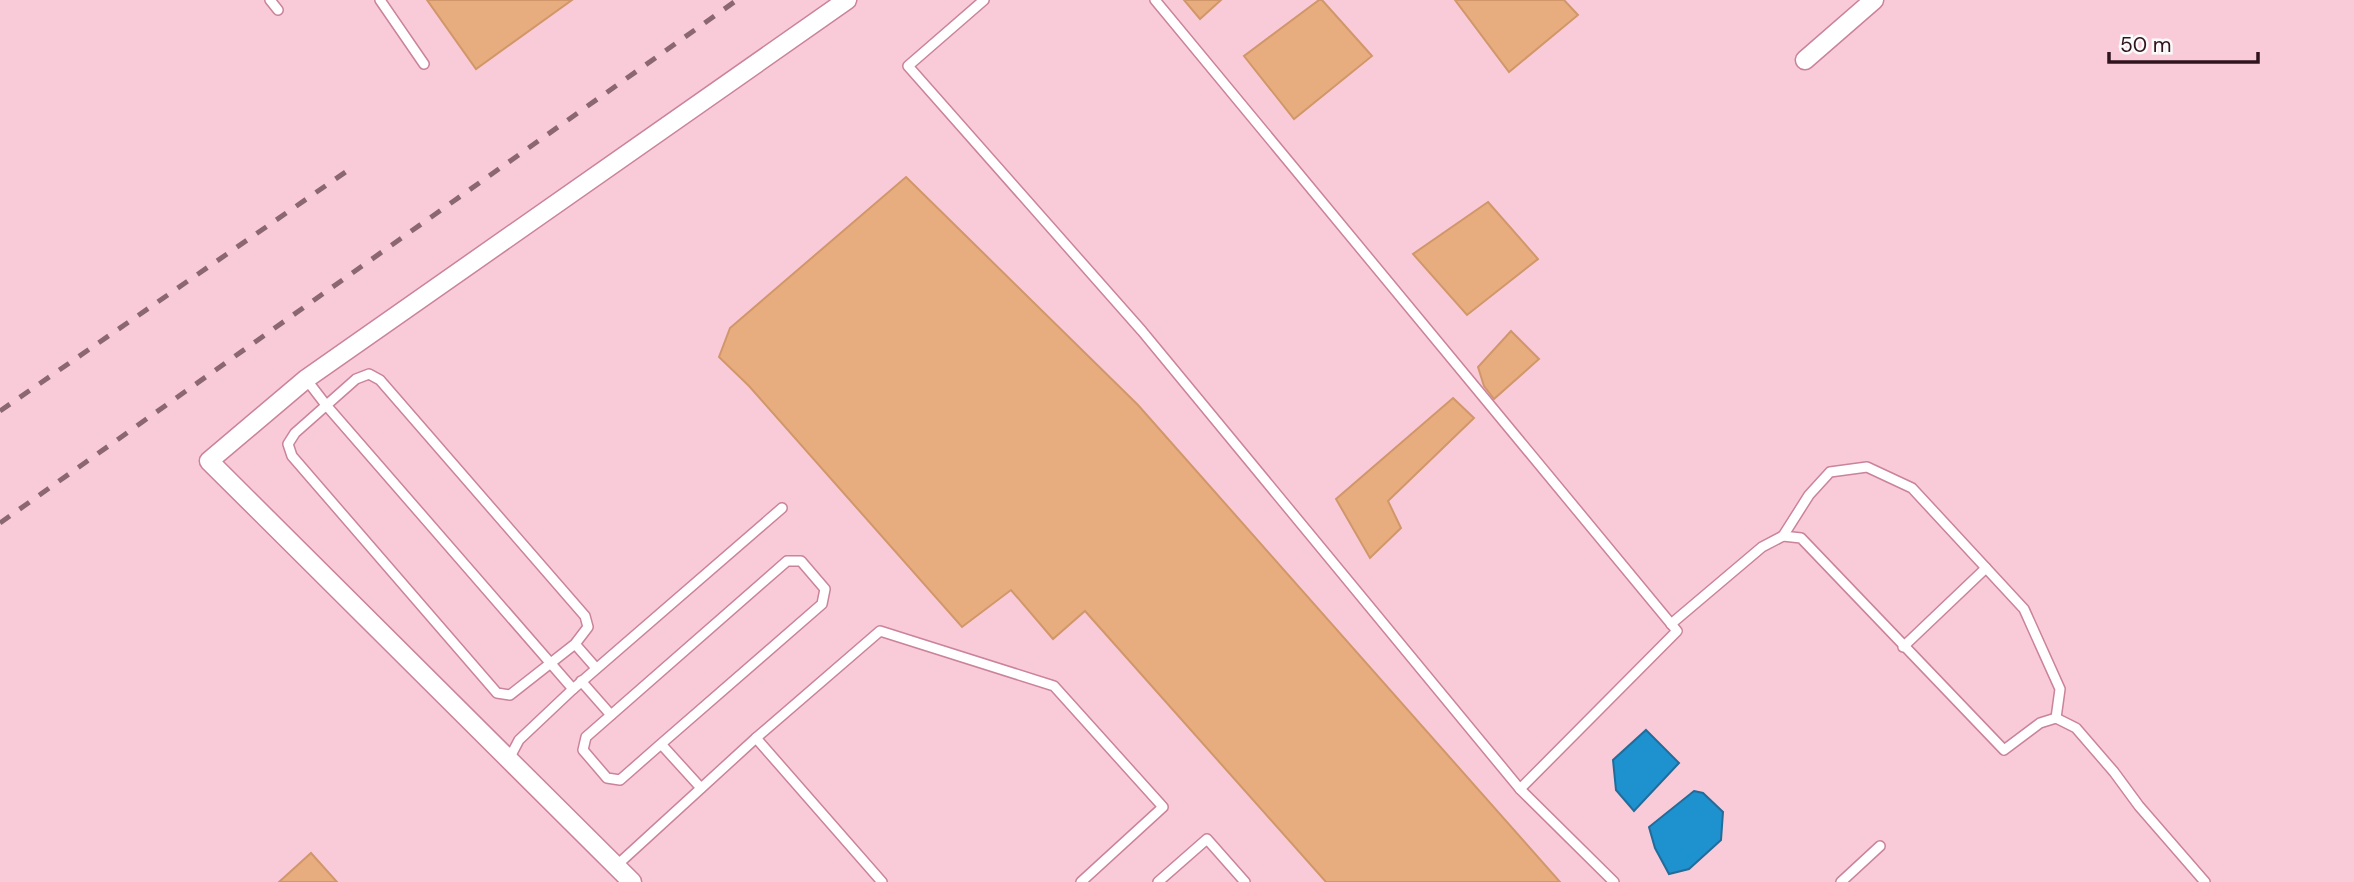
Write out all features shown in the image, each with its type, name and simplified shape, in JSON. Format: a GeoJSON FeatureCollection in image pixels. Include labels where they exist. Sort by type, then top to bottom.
{"type":"FeatureCollection","features":[{"type":"Feature","properties":{"kind":"street"},"geometry":{"type":"LineString","coordinates":[[632,882],[209,461],[306,379],[847,0]]}},
{"type":"Feature","properties":{"kind":"street"},"geometry":{"type":"LineString","coordinates":[[1805,60],[1874,0]]}},
{"type":"Feature","properties":{"kind":"lane"},"geometry":{"type":"LineString","coordinates":[[270,0],[278,10]]}},
{"type":"Feature","properties":{"kind":"lane"},"geometry":{"type":"LineString","coordinates":[[380,0],[424,64]]}},
{"type":"Feature","properties":{"kind":"lane"},"geometry":{"type":"LineString","coordinates":[[984,0],[908,66],[1151,342],[1520,789],[1614,882]]}},
{"type":"Feature","properties":{"kind":"lane"},"geometry":{"type":"LineString","coordinates":[[1155,0],[1677,631],[1520,789]]}},
{"type":"Feature","properties":{"kind":"lane"},"geometry":{"type":"LineString","coordinates":[[369,374],[380,380],[585,616],[587,627],[575,643],[510,695],[497,693],[292,456],[288,444],[295,433],[356,379],[369,374]]}},
{"type":"Feature","properties":{"kind":"lane"},"geometry":{"type":"LineString","coordinates":[[306,379],[573,689]]}},
{"type":"Feature","properties":{"kind":"lane"},"geometry":{"type":"LineString","coordinates":[[1671,624],[1762,547],[1783,536],[1809,495],[1830,472],[1867,467],[1912,488],[2024,609],[2060,689],[2056,718]]}},
{"type":"Feature","properties":{"kind":"lane"},"geometry":{"type":"LineString","coordinates":[[509,759],[519,740],[581,681],[782,508]]}},
{"type":"Feature","properties":{"kind":"lane"},"geometry":{"type":"LineString","coordinates":[[1783,536],[1801,538],[2004,750],[2040,723],[2056,718],[2076,728],[2205,882]]}},
{"type":"Feature","properties":{"kind":"lane"},"geometry":{"type":"LineString","coordinates":[[787,561],[802,561],[825,589],[822,604],[660,744],[620,780],[607,778],[583,750],[586,737],[787,561]]}},
{"type":"Feature","properties":{"kind":"lane"},"geometry":{"type":"LineString","coordinates":[[1903,647],[1986,568]]}},
{"type":"Feature","properties":{"kind":"lane"},"geometry":{"type":"LineString","coordinates":[[616,866],[756,738],[880,631],[1054,686],[1163,807],[1080,882]]}},
{"type":"Feature","properties":{"kind":"lane"},"geometry":{"type":"LineString","coordinates":[[575,643],[596,668]]}},
{"type":"Feature","properties":{"kind":"lane"},"geometry":{"type":"LineString","coordinates":[[581,681],[611,715]]}},
{"type":"Feature","properties":{"kind":"lane"},"geometry":{"type":"LineString","coordinates":[[756,738],[882,882]]}},
{"type":"Feature","properties":{"kind":"lane"},"geometry":{"type":"LineString","coordinates":[[660,744],[701,788]]}},
{"type":"Feature","properties":{"kind":"lane"},"geometry":{"type":"LineString","coordinates":[[1158,882],[1207,839],[1239,880]]}},
{"type":"Feature","properties":{"kind":"lane"},"geometry":{"type":"LineString","coordinates":[[1841,882],[1880,846]]}},
{"type":"Feature","properties":{"kind":"water"},"geometry":{"type":"Polygon","coordinates":[[[1646,730],[1679,763],[1634,811],[1616,790],[1613,760],[1646,730]]]}},
{"type":"Feature","properties":{"kind":"water"},"geometry":{"type":"Polygon","coordinates":[[[1694,791],[1703,793],[1723,812],[1721,840],[1689,869],[1669,874],[1655,848],[1649,827],[1694,791]]]}},
{"type":"Feature","properties":{"kind":"building"},"geometry":{"type":"Polygon","coordinates":[[[427,0],[572,0],[476,69],[427,0]]]}},
{"type":"Feature","properties":{"kind":"building"},"geometry":{"type":"Polygon","coordinates":[[[1184,0],[1221,0],[1200,19],[1184,0]]]}},
{"type":"Feature","properties":{"kind":"building"},"geometry":{"type":"Polygon","coordinates":[[[1322,0],[1372,56],[1294,119],[1244,56],[1322,0]]]}},
{"type":"Feature","properties":{"kind":"building"},"geometry":{"type":"Polygon","coordinates":[[[1455,0],[1564,0],[1578,15],[1509,72],[1455,0]]]}},
{"type":"Feature","properties":{"kind":"building"},"geometry":{"type":"Polygon","coordinates":[[[906,177],[1138,405],[1560,882],[1326,882],[1085,611],[1053,639],[1011,590],[962,627],[749,386],[719,357],[730,328],[906,177]]]}},
{"type":"Feature","properties":{"kind":"building"},"geometry":{"type":"Polygon","coordinates":[[[1488,202],[1538,259],[1467,315],[1413,254],[1488,202]]]}},
{"type":"Feature","properties":{"kind":"building"},"geometry":{"type":"Polygon","coordinates":[[[1511,331],[1539,359],[1494,399],[1484,386],[1478,367],[1511,331]]]}},
{"type":"Feature","properties":{"kind":"building"},"geometry":{"type":"Polygon","coordinates":[[[1453,398],[1474,418],[1388,501],[1401,528],[1370,558],[1336,499],[1453,398]]]}},
{"type":"Feature","properties":{"kind":"building"},"geometry":{"type":"Polygon","coordinates":[[[311,853],[337,882],[279,882],[311,853]]]}},
{"type":"Feature","properties":{"kind":"railway"},"geometry":{"type":"LineString","coordinates":[[0,523],[737,0]]}},
{"type":"Feature","properties":{"kind":"railway"},"geometry":{"type":"LineString","coordinates":[[0,411],[347,171]]}}]}
